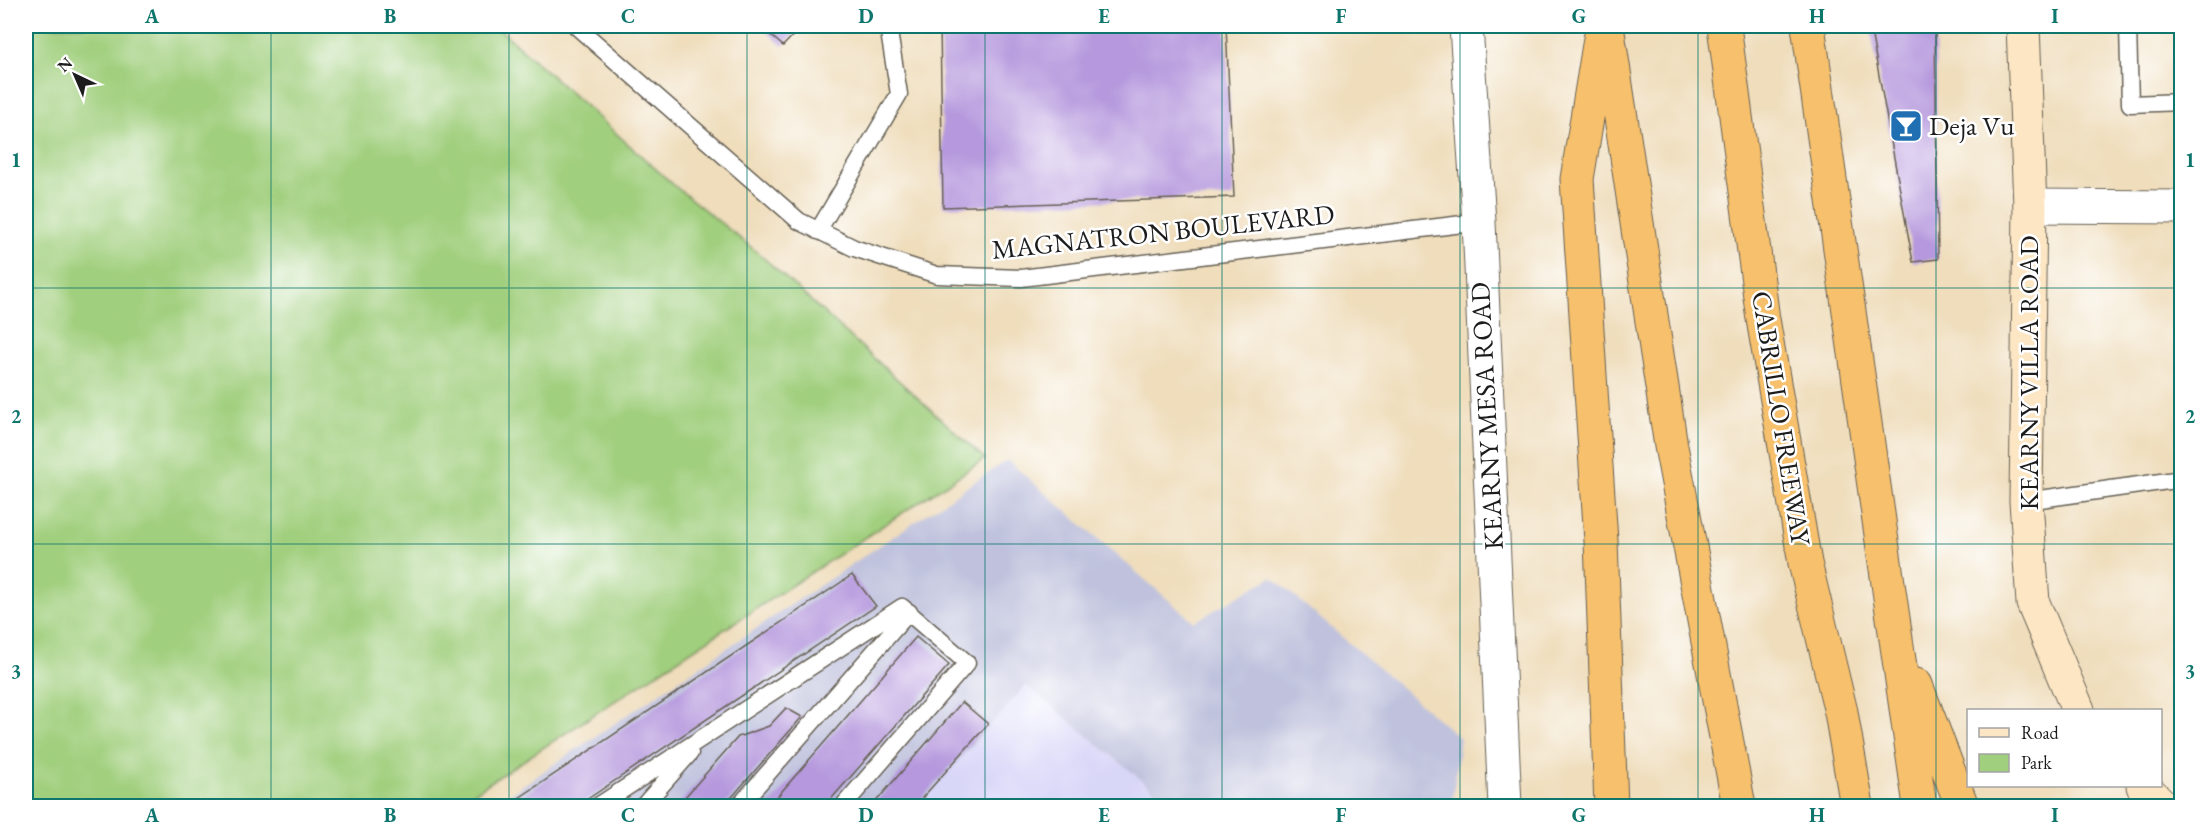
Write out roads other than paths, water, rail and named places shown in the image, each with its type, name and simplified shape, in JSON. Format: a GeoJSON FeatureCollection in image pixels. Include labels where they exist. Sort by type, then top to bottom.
{"type":"FeatureCollection","features":[{"type":"Feature","properties":{"kind":"highway"},"geometry":{"type":"LineString","coordinates":[[1602,26],[1577,179],[1601,541],[1611,807]]}},
{"type":"Feature","properties":{"kind":"highway"},"geometry":{"type":"LineString","coordinates":[[1607,26],[1671,446],[1739,807]]}},
{"type":"Feature","properties":{"kind":"highway","name":"CABRILLO FREEWAY"},"geometry":{"type":"LineString","coordinates":[[1724,26],[1771,366],[1805,563],[1841,712],[1857,807]]}},
{"type":"Feature","properties":{"kind":"highway"},"geometry":{"type":"LineString","coordinates":[[1811,33],[1920,807]]}},
{"type":"Feature","properties":{"kind":"highway"},"geometry":{"type":"LineString","coordinates":[[1894,627],[1962,807]]}},
{"type":"Feature","properties":{"kind":"main road","name":"KEARNY VILLA ROAD"},"geometry":{"type":"LineString","coordinates":[[2023,26],[2030,206],[2026,501],[2033,603],[2077,709]]}},
{"type":"Feature","properties":{"kind":"main road"},"geometry":{"type":"LineString","coordinates":[[2144,787],[2163,807]]}},
{"type":"Feature","properties":{"kind":"street","name":"KEARNY MESA ROAD"},"geometry":{"type":"LineString","coordinates":[[1466,26],[1479,222],[1506,807]]}},
{"type":"Feature","properties":{"kind":"street"},"geometry":{"type":"LineString","coordinates":[[2030,206],[2181,207]]}},
{"type":"Feature","properties":{"kind":"lane","name":"MAGNATRON BOULEVARD"},"geometry":{"type":"LineString","coordinates":[[576,26],[799,221],[854,248],[937,275],[1021,278],[1479,222]]}},
{"type":"Feature","properties":{"kind":"lane"},"geometry":{"type":"LineString","coordinates":[[818,231],[900,94],[888,26]]}},
{"type":"Feature","properties":{"kind":"lane"},"geometry":{"type":"LineString","coordinates":[[2128,26],[2130,104],[2181,102]]}},
{"type":"Feature","properties":{"kind":"lane"},"geometry":{"type":"LineString","coordinates":[[2026,501],[2181,479]]}},
{"type":"Feature","properties":{"kind":"lane"},"geometry":{"type":"LineString","coordinates":[[598,807],[902,607],[967,663],[843,807]]}},
{"type":"Feature","properties":{"kind":"lane"},"geometry":{"type":"LineString","coordinates":[[739,807],[909,612]]}},
{"type":"Feature","properties":{"kind":"lane"},"geometry":{"type":"LineString","coordinates":[[643,807],[703,738]]}},
{"type":"Feature","properties":{"kind":"place","name":"Deja Vu"},"geometry":{"type":"Point","coordinates":[1906,126]}}]}
